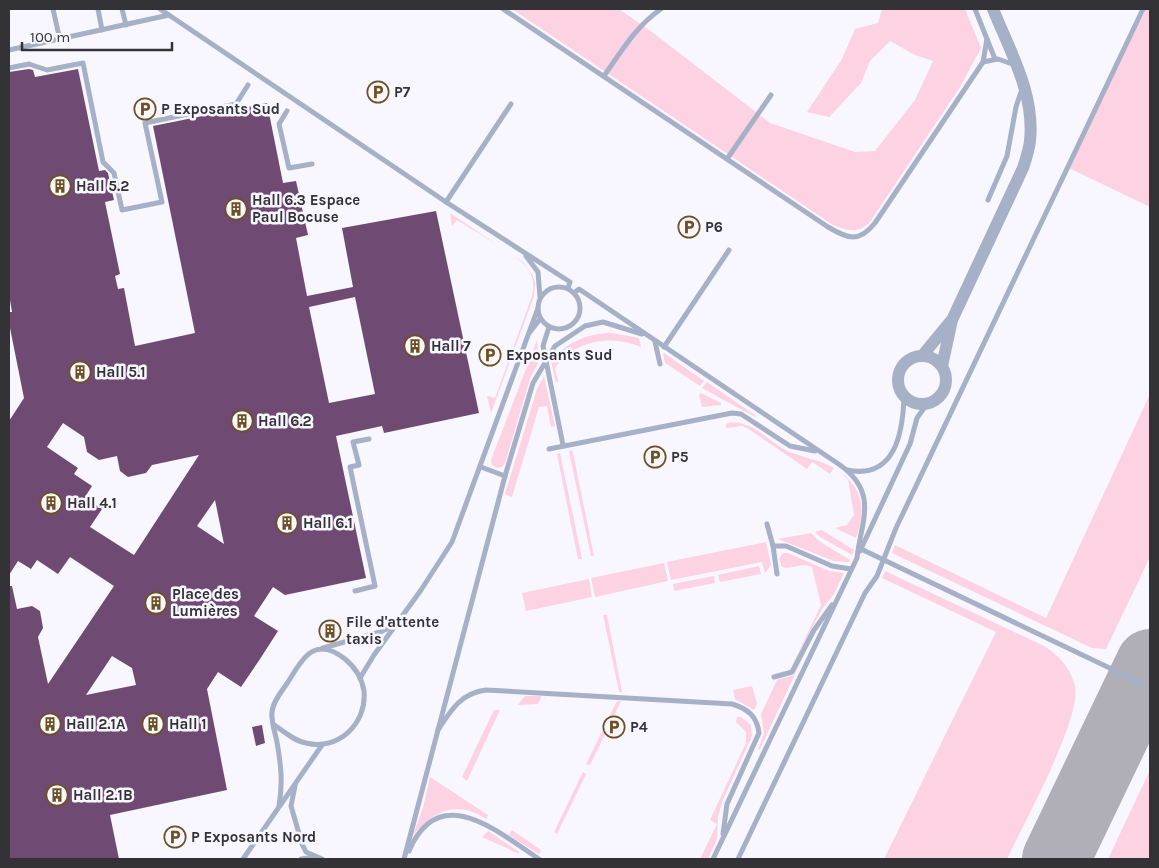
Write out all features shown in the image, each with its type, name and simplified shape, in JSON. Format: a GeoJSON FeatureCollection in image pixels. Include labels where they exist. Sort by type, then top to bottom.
{"type":"FeatureCollection","features":[{"type":"Feature","properties":{"kind":"street"},"geometry":{"type":"LineString","coordinates":[[942,366],[930,357],[922,356],[907,360],[898,373],[899,390],[911,402],[927,404],[940,396],[944,389],[946,381],[942,366],[952,320],[1023,168],[1030,142],[1030,117],[1024,84],[993,9]]}},
{"type":"Feature","properties":{"kind":"street"},"geometry":{"type":"LineString","coordinates":[[922,356],[952,320]]}},
{"type":"Feature","properties":{"kind":"lane"},"geometry":{"type":"LineString","coordinates":[[53,9],[60,40]]}},
{"type":"Feature","properties":{"kind":"lane"},"geometry":{"type":"LineString","coordinates":[[98,9],[102,30]]}},
{"type":"Feature","properties":{"kind":"lane"},"geometry":{"type":"LineString","coordinates":[[122,9],[126,25]]}},
{"type":"Feature","properties":{"kind":"lane"},"geometry":{"type":"LineString","coordinates":[[160,9],[446,202],[570,282],[664,348],[847,470],[861,490],[866,514],[859,538],[856,558]]}},
{"type":"Feature","properties":{"kind":"lane"},"geometry":{"type":"LineString","coordinates":[[503,9],[840,234],[856,237],[863,236],[875,223],[983,62],[987,39]]}},
{"type":"Feature","properties":{"kind":"lane"},"geometry":{"type":"LineString","coordinates":[[604,76],[634,33],[647,19],[661,9]]}},
{"type":"Feature","properties":{"kind":"lane"},"geometry":{"type":"LineString","coordinates":[[975,9],[995,59]]}},
{"type":"Feature","properties":{"kind":"lane"},"geometry":{"type":"LineString","coordinates":[[738,859],[865,593],[885,561],[901,519],[1143,9]]}},
{"type":"Feature","properties":{"kind":"lane"},"geometry":{"type":"LineString","coordinates":[[9,50],[169,15]]}},
{"type":"Feature","properties":{"kind":"lane"},"geometry":{"type":"LineString","coordinates":[[983,62],[995,59],[1017,66]]}},
{"type":"Feature","properties":{"kind":"lane"},"geometry":{"type":"LineString","coordinates":[[9,68],[30,64],[47,70],[83,63],[104,162],[114,172],[122,210],[162,202],[145,123],[236,104],[248,85]]}},
{"type":"Feature","properties":{"kind":"lane"},"geometry":{"type":"LineString","coordinates":[[988,200],[1007,156],[1016,107],[1024,84]]}},
{"type":"Feature","properties":{"kind":"lane"},"geometry":{"type":"LineString","coordinates":[[727,159],[771,95]]}},
{"type":"Feature","properties":{"kind":"lane"},"geometry":{"type":"LineString","coordinates":[[446,202],[511,104]]}},
{"type":"Feature","properties":{"kind":"lane"},"geometry":{"type":"LineString","coordinates":[[288,111],[279,124],[289,168],[312,164]]}},
{"type":"Feature","properties":{"kind":"lane"},"geometry":{"type":"LineString","coordinates":[[360,678],[452,542],[538,308],[540,277],[534,264],[506,241]]}},
{"type":"Feature","properties":{"kind":"lane"},"geometry":{"type":"LineString","coordinates":[[664,348],[729,250]]}},
{"type":"Feature","properties":{"kind":"lane"},"geometry":{"type":"LineString","coordinates":[[568,288],[570,282]]}},
{"type":"Feature","properties":{"kind":"lane"},"geometry":{"type":"LineString","coordinates":[[538,308],[540,319],[549,327],[562,329],[574,323],[578,318],[580,305],[574,293],[568,288],[562,286],[549,289],[540,297]]}},
{"type":"Feature","properties":{"kind":"lane"},"geometry":{"type":"LineString","coordinates":[[574,293],[579,289]]}},
{"type":"Feature","properties":{"kind":"lane"},"geometry":{"type":"LineString","coordinates":[[526,338],[540,319]]}},
{"type":"Feature","properties":{"kind":"lane"},"geometry":{"type":"LineString","coordinates":[[405,859],[505,476],[533,383],[545,361],[562,339],[585,326],[603,322],[647,335]]}},
{"type":"Feature","properties":{"kind":"lane"},"geometry":{"type":"LineString","coordinates":[[549,327],[544,340],[545,361],[563,446]]}},
{"type":"Feature","properties":{"kind":"lane"},"geometry":{"type":"LineString","coordinates":[[656,342],[660,364]]}},
{"type":"Feature","properties":{"kind":"lane"},"geometry":{"type":"LineString","coordinates":[[847,470],[870,471],[887,461],[898,439],[903,420],[904,396]]}},
{"type":"Feature","properties":{"kind":"lane"},"geometry":{"type":"LineString","coordinates":[[713,859],[910,444],[917,418],[927,404]]}},
{"type":"Feature","properties":{"kind":"lane"},"geometry":{"type":"LineString","coordinates":[[548,449],[732,413],[741,414],[790,446],[820,452]]}},
{"type":"Feature","properties":{"kind":"lane"},"geometry":{"type":"LineString","coordinates":[[355,591],[375,586],[350,467],[359,465],[353,442],[369,439]]}},
{"type":"Feature","properties":{"kind":"lane"},"geometry":{"type":"LineString","coordinates":[[481,467],[505,476]]}},
{"type":"Feature","properties":{"kind":"lane"},"geometry":{"type":"LineString","coordinates":[[767,524],[778,574]]}},
{"type":"Feature","properties":{"kind":"lane"},"geometry":{"type":"LineString","coordinates":[[773,546],[786,546],[832,566],[851,569]]}},
{"type":"Feature","properties":{"kind":"lane"},"geometry":{"type":"LineString","coordinates":[[861,549],[1141,683]]}},
{"type":"Feature","properties":{"kind":"lane"},"geometry":{"type":"LineString","coordinates":[[774,677],[792,672],[814,630],[839,596]]}},
{"type":"Feature","properties":{"kind":"lane"},"geometry":{"type":"LineString","coordinates":[[279,806],[282,774],[272,712],[278,696],[305,656],[310,652],[394,626]]}},
{"type":"Feature","properties":{"kind":"lane"},"geometry":{"type":"LineString","coordinates":[[273,724],[305,743],[322,745],[338,740],[356,723],[363,710],[364,694],[360,678],[346,660],[332,650],[321,648]]}},
{"type":"Feature","properties":{"kind":"lane"},"geometry":{"type":"LineString","coordinates":[[436,735],[457,703],[471,693],[486,690],[732,704],[741,707],[752,714],[759,733],[725,810],[722,840]]}},
{"type":"Feature","properties":{"kind":"lane"},"geometry":{"type":"LineString","coordinates":[[243,859],[300,774],[322,745]]}},
{"type":"Feature","properties":{"kind":"lane"},"geometry":{"type":"LineString","coordinates":[[300,774],[292,792],[291,806],[304,850],[322,859]]}},
{"type":"Feature","properties":{"kind":"lane"},"geometry":{"type":"LineString","coordinates":[[405,859],[414,838],[425,825],[451,814],[465,815],[483,823],[539,859]]}},
{"type":"Feature","properties":{"kind":"lane"},"geometry":{"type":"LineString","coordinates":[[301,859],[315,856]]}},
{"type":"Feature","properties":{"kind":"shaded area"},"geometry":{"type":"Polygon","coordinates":[[[512,9],[619,9],[652,32],[770,123],[855,152],[875,151],[915,100],[933,61],[915,55],[890,41],[870,61],[861,83],[829,117],[807,112],[842,59],[855,29],[878,23],[882,9],[965,9],[981,48],[960,87],[870,222],[866,226],[853,230],[833,225],[512,9]]]}},
{"type":"Feature","properties":{"kind":"shaded area"},"geometry":{"type":"Polygon","coordinates":[[[1146,9],[1150,9],[1150,207],[1069,168],[1146,9]]]}},
{"type":"Feature","properties":{"kind":"shaded area"},"geometry":{"type":"Polygon","coordinates":[[[450,213],[498,245],[457,220],[452,226],[450,213]]]}},
{"type":"Feature","properties":{"kind":"shaded area"},"geometry":{"type":"Polygon","coordinates":[[[512,255],[523,262],[532,274],[535,283],[534,296],[491,413],[487,396],[495,398],[533,293],[533,282],[530,272],[523,263],[512,255]]]}},
{"type":"Feature","properties":{"kind":"shaded area"},"geometry":{"type":"Polygon","coordinates":[[[603,333],[639,338],[641,347],[618,341],[594,342],[583,346],[572,351],[555,368],[558,381],[556,383],[551,361],[557,354],[578,340],[603,333]]]}},
{"type":"Feature","properties":{"kind":"shaded area"},"geometry":{"type":"Polygon","coordinates":[[[537,340],[539,361],[530,379],[505,463],[502,467],[497,468],[492,465],[491,460],[537,340]]]}},
{"type":"Feature","properties":{"kind":"shaded area"},"geometry":{"type":"Polygon","coordinates":[[[663,354],[704,381],[700,386],[665,363],[663,354]]]}},
{"type":"Feature","properties":{"kind":"shaded area"},"geometry":{"type":"Polygon","coordinates":[[[544,376],[555,426],[551,427],[547,406],[539,407],[512,497],[505,494],[537,389],[544,376]]]}},
{"type":"Feature","properties":{"kind":"shaded area"},"geometry":{"type":"Polygon","coordinates":[[[707,382],[756,416],[702,388],[707,382]]]}},
{"type":"Feature","properties":{"kind":"shaded area"},"geometry":{"type":"Polygon","coordinates":[[[701,393],[721,403],[721,405],[702,407],[699,395],[701,393]]]}},
{"type":"Feature","properties":{"kind":"shaded area"},"geometry":{"type":"Polygon","coordinates":[[[1150,394],[1150,557],[1106,649],[1092,648],[892,553],[895,545],[1046,618],[1150,394]]]}},
{"type":"Feature","properties":{"kind":"shaded area"},"geometry":{"type":"Polygon","coordinates":[[[726,424],[745,424],[787,451],[834,468],[830,474],[812,462],[807,469],[747,428],[742,426],[726,428],[726,424]]]}},
{"type":"Feature","properties":{"kind":"shaded area"},"geometry":{"type":"Polygon","coordinates":[[[572,450],[594,556],[591,556],[569,451],[572,450]]]}},
{"type":"Feature","properties":{"kind":"shaded area"},"geometry":{"type":"Polygon","coordinates":[[[560,453],[582,559],[578,559],[557,454],[560,453]]]}},
{"type":"Feature","properties":{"kind":"shaded area"},"geometry":{"type":"Polygon","coordinates":[[[840,472],[848,479],[854,486],[861,502],[861,519],[856,538],[835,528],[847,525],[854,515],[848,480],[840,472]]]}},
{"type":"Feature","properties":{"kind":"shaded area"},"geometry":{"type":"Polygon","coordinates":[[[822,530],[854,550],[852,555],[820,537],[815,532],[822,530]]]}},
{"type":"Feature","properties":{"kind":"shaded area"},"geometry":{"type":"Polygon","coordinates":[[[811,533],[819,541],[850,560],[849,562],[834,561],[778,539],[811,533]]]}},
{"type":"Feature","properties":{"kind":"shaded area"},"geometry":{"type":"Polygon","coordinates":[[[766,542],[771,565],[765,573],[762,562],[671,580],[667,562],[766,542]]]}},
{"type":"Feature","properties":{"kind":"shaded area"},"geometry":{"type":"Polygon","coordinates":[[[783,553],[788,553],[829,571],[844,573],[834,594],[822,609],[791,668],[821,605],[812,567],[804,565],[790,568],[782,567],[779,559],[783,553]]]}},
{"type":"Feature","properties":{"kind":"shaded area"},"geometry":{"type":"Polygon","coordinates":[[[664,563],[668,581],[595,597],[591,578],[664,563]]]}},
{"type":"Feature","properties":{"kind":"shaded area"},"geometry":{"type":"Polygon","coordinates":[[[759,566],[761,574],[720,582],[718,575],[759,566]]]}},
{"type":"Feature","properties":{"kind":"shaded area"},"geometry":{"type":"Polygon","coordinates":[[[885,571],[1042,645],[1063,662],[1073,679],[1075,701],[1070,722],[1050,772],[1007,859],[884,859],[996,632],[882,578],[885,571]]]}},
{"type":"Feature","properties":{"kind":"shaded area"},"geometry":{"type":"Polygon","coordinates":[[[714,576],[715,583],[674,591],[673,584],[714,576]]]}},
{"type":"Feature","properties":{"kind":"shaded area"},"geometry":{"type":"Polygon","coordinates":[[[589,579],[592,597],[526,611],[522,593],[589,579]]]}},
{"type":"Feature","properties":{"kind":"shaded area"},"geometry":{"type":"Polygon","coordinates":[[[603,615],[607,615],[622,692],[619,692],[603,615]]]}},
{"type":"Feature","properties":{"kind":"shaded area"},"geometry":{"type":"Polygon","coordinates":[[[813,636],[758,750],[764,733],[761,714],[777,680],[794,675],[813,636]]]}},
{"type":"Feature","properties":{"kind":"shaded area"},"geometry":{"type":"Polygon","coordinates":[[[752,686],[757,704],[754,710],[735,699],[733,690],[752,686]]]}},
{"type":"Feature","properties":{"kind":"shaded area"},"geometry":{"type":"Polygon","coordinates":[[[525,696],[541,696],[541,698],[538,704],[518,705],[525,696]]]}},
{"type":"Feature","properties":{"kind":"shaded area"},"geometry":{"type":"Polygon","coordinates":[[[617,701],[621,701],[590,765],[586,764],[617,701]]]}},
{"type":"Feature","properties":{"kind":"shaded area"},"geometry":{"type":"Polygon","coordinates":[[[494,710],[500,710],[467,781],[462,777],[494,710]]]}},
{"type":"Feature","properties":{"kind":"shaded area"},"geometry":{"type":"Polygon","coordinates":[[[737,717],[741,717],[751,725],[752,736],[722,802],[718,817],[717,839],[708,859],[700,859],[717,824],[710,820],[746,743],[746,732],[736,722],[737,717]]]}},
{"type":"Feature","properties":{"kind":"shaded area"},"geometry":{"type":"Polygon","coordinates":[[[1150,770],[1150,859],[1108,859],[1150,770]]]}},
{"type":"Feature","properties":{"kind":"shaded area"},"geometry":{"type":"Polygon","coordinates":[[[583,772],[586,774],[557,834],[554,832],[583,772]]]}},
{"type":"Feature","properties":{"kind":"shaded area"},"geometry":{"type":"Polygon","coordinates":[[[430,777],[488,815],[486,819],[465,810],[446,810],[429,820],[413,835],[423,808],[430,777]]]}},
{"type":"Feature","properties":{"kind":"shaded area"},"geometry":{"type":"Polygon","coordinates":[[[512,830],[541,850],[539,854],[509,835],[512,830]]]}},
{"type":"Feature","properties":{"kind":"shaded area"},"geometry":{"type":"Polygon","coordinates":[[[488,831],[519,852],[519,854],[482,837],[488,831]]]}},
{"type":"Feature","properties":{"kind":"building"},"geometry":{"type":"Polygon","coordinates":[[[29,69],[33,70],[35,77],[78,69],[99,171],[105,170],[108,173],[114,200],[105,202],[120,274],[115,276],[118,289],[124,288],[135,346],[195,333],[153,126],[267,103],[283,183],[296,181],[308,235],[296,238],[307,296],[353,287],[342,228],[436,211],[479,413],[384,433],[382,426],[336,436],[366,578],[285,595],[273,587],[254,616],[278,631],[260,659],[241,687],[218,672],[207,689],[227,790],[110,815],[119,859],[9,859],[9,586],[12,586],[17,609],[32,606],[40,611],[43,628],[38,637],[48,684],[114,586],[70,557],[58,574],[37,560],[31,569],[18,561],[9,575],[9,421],[24,398],[9,323],[9,312],[12,312],[9,294],[9,72],[29,69]],[[355,297],[309,307],[329,403],[375,394],[355,297]],[[63,423],[47,447],[78,468],[74,474],[92,486],[85,497],[102,509],[90,527],[134,555],[199,455],[152,465],[146,473],[128,477],[120,471],[117,456],[99,460],[87,452],[84,437],[63,423]],[[215,500],[197,526],[224,544],[215,500]],[[112,656],[86,695],[136,685],[132,668],[112,656]]]}},
{"type":"Feature","properties":{"kind":"building","name":"File d'attente taxis"},"geometry":{"type":"Polygon","coordinates":[[[338,625],[340,634],[322,637],[320,628],[338,625]]]}},
{"type":"Feature","properties":{"kind":"building"},"geometry":{"type":"Polygon","coordinates":[[[262,725],[265,743],[256,746],[252,727],[262,725]]]}},
{"type":"Feature","properties":{"kind":"taxiway"},"geometry":{"type":"LineString","coordinates":[[1109,749],[1138,729],[1150,724]]}},
{"type":"Feature","properties":{"kind":"runway"},"geometry":{"type":"LineString","coordinates":[[1056,859],[1150,663]]}},
{"type":"Feature","properties":{"kind":"place","name":"P7"},"geometry":{"type":"Point","coordinates":[378,92]}},
{"type":"Feature","properties":{"kind":"place","name":"P Exposants Sud"},"geometry":{"type":"Point","coordinates":[145,109]}},
{"type":"Feature","properties":{"kind":"place","name":"Hall 5.2"},"geometry":{"type":"Point","coordinates":[60,186]}},
{"type":"Feature","properties":{"kind":"place","name":"Hall 6.3 Espace Paul Bocuse"},"geometry":{"type":"Point","coordinates":[236,209]}},
{"type":"Feature","properties":{"kind":"place","name":"P6"},"geometry":{"type":"Point","coordinates":[689,227]}},
{"type":"Feature","properties":{"kind":"place","name":"Hall 7"},"geometry":{"type":"Point","coordinates":[415,346]}},
{"type":"Feature","properties":{"kind":"place","name":"Exposants Sud"},"geometry":{"type":"Point","coordinates":[490,355]}},
{"type":"Feature","properties":{"kind":"place","name":"Hall 5.1"},"geometry":{"type":"Point","coordinates":[80,372]}},
{"type":"Feature","properties":{"kind":"place","name":"Hall 6.2"},"geometry":{"type":"Point","coordinates":[242,421]}},
{"type":"Feature","properties":{"kind":"place","name":"P5"},"geometry":{"type":"Point","coordinates":[655,457]}},
{"type":"Feature","properties":{"kind":"place","name":"Hall 4.1"},"geometry":{"type":"Point","coordinates":[51,503]}},
{"type":"Feature","properties":{"kind":"place","name":"Hall 6.1"},"geometry":{"type":"Point","coordinates":[287,523]}},
{"type":"Feature","properties":{"kind":"place","name":"Place des Lumières"},"geometry":{"type":"Point","coordinates":[156,603]}},
{"type":"Feature","properties":{"kind":"place","name":"File d'attente taxis"},"geometry":{"type":"Point","coordinates":[330,631]}},
{"type":"Feature","properties":{"kind":"place","name":"Hall 2.1A"},"geometry":{"type":"Point","coordinates":[50,724]}},
{"type":"Feature","properties":{"kind":"place","name":"Hall 1"},"geometry":{"type":"Point","coordinates":[153,724]}},
{"type":"Feature","properties":{"kind":"place","name":"P4"},"geometry":{"type":"Point","coordinates":[614,727]}},
{"type":"Feature","properties":{"kind":"place","name":"Hall 2.1B"},"geometry":{"type":"Point","coordinates":[57,795]}},
{"type":"Feature","properties":{"kind":"place","name":"P Exposants Nord"},"geometry":{"type":"Point","coordinates":[175,837]}}]}
